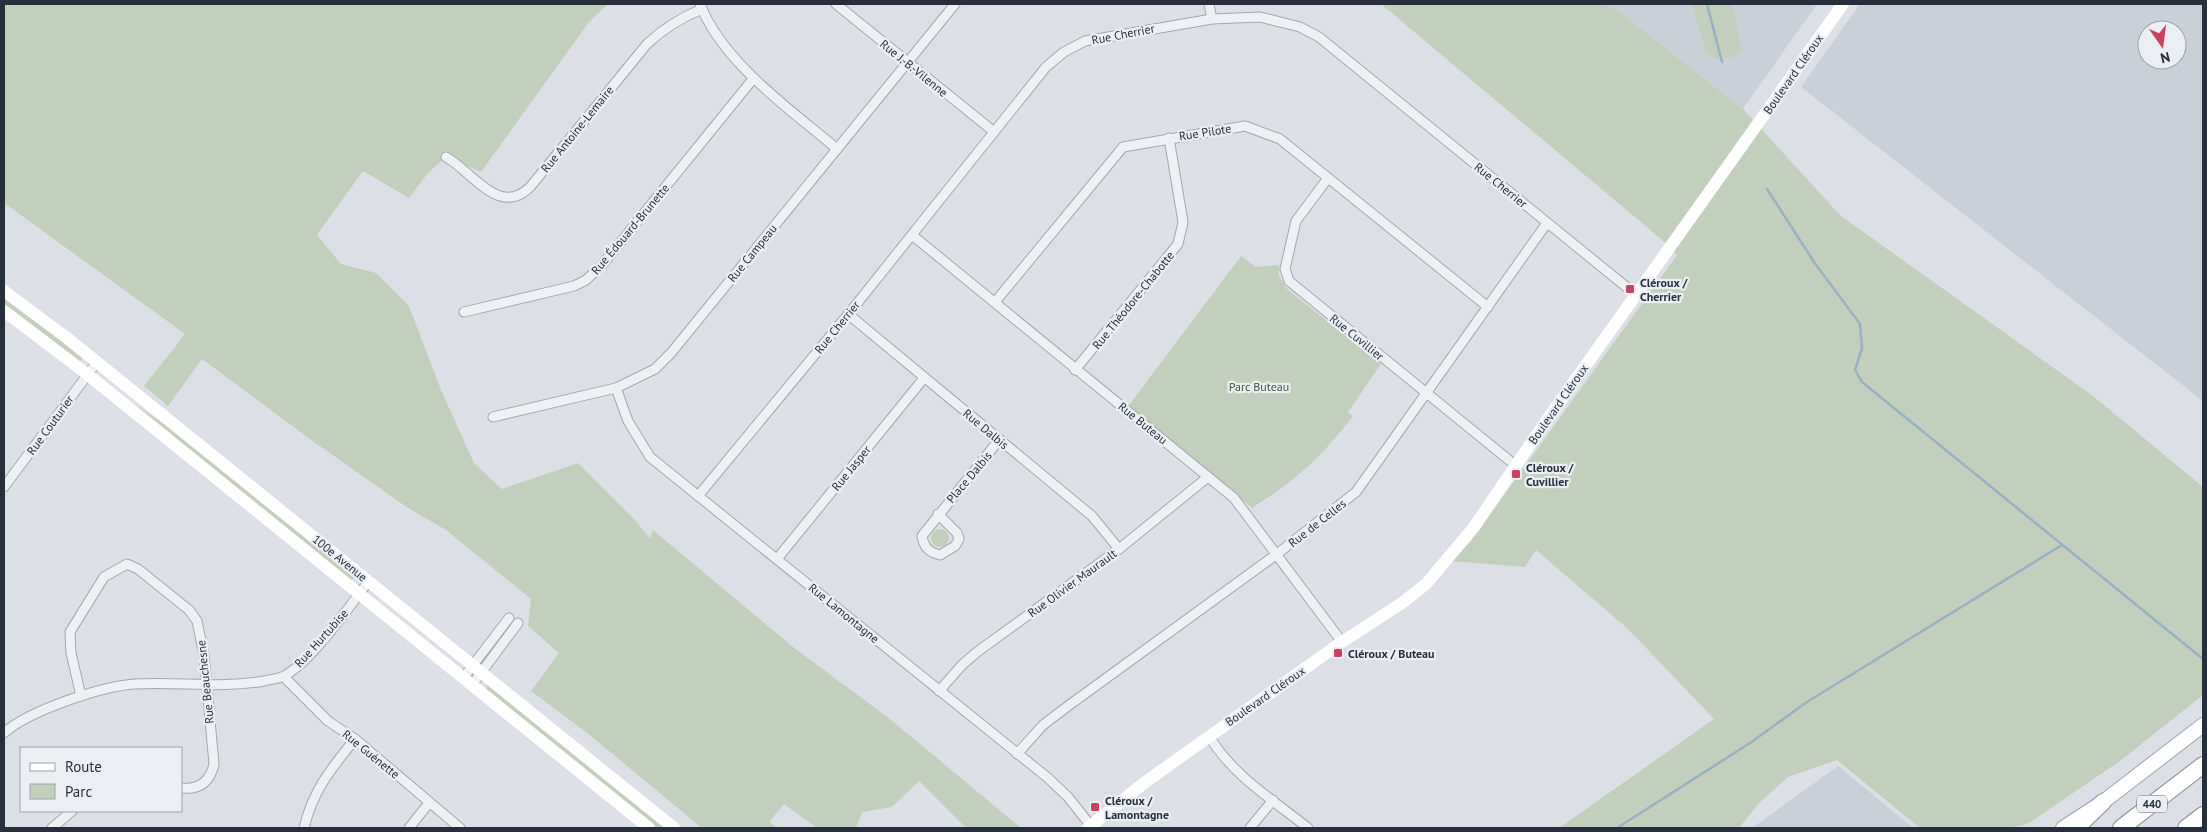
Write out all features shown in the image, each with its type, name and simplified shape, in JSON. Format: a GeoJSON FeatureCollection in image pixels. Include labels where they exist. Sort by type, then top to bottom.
{"type":"FeatureCollection","features":[{"type":"Feature","properties":{"kind":"highway","name":"440"},"geometry":{"type":"LineString","coordinates":[[2121,828],[2203,765]]}},
{"type":"Feature","properties":{"kind":"highway"},"geometry":{"type":"LineString","coordinates":[[2076,828],[2103,802]]}},
{"type":"Feature","properties":{"kind":"highway"},"geometry":{"type":"LineString","coordinates":[[2186,828],[2203,816]]}},
{"type":"Feature","properties":{"kind":"main road"},"geometry":{"type":"LineString","coordinates":[[2063,828],[2103,802],[2203,725]]}},
{"type":"Feature","properties":{"kind":"street","name":"Rue J.-B.-Vilenne"},"geometry":{"type":"LineString","coordinates":[[836,4],[993,131]]}},
{"type":"Feature","properties":{"kind":"street","name":"Rue Campeau"},"geometry":{"type":"LineString","coordinates":[[493,417],[616,388],[655,369],[671,353],[955,4]]}},
{"type":"Feature","properties":{"kind":"street"},"geometry":{"type":"LineString","coordinates":[[1209,4],[1212,19]]}},
{"type":"Feature","properties":{"kind":"street","name":"Boulevard Cléroux"},"geometry":{"type":"LineString","coordinates":[[1090,827],[1144,783],[1342,642],[1402,603],[1426,584],[1474,527],[1636,294],[1843,4]]}},
{"type":"Feature","properties":{"kind":"street"},"geometry":{"type":"LineString","coordinates":[[701,6],[718,35],[753,79],[837,149]]}},
{"type":"Feature","properties":{"kind":"street","name":"Rue Antoine-Lemaire"},"geometry":{"type":"LineString","coordinates":[[446,157],[494,194],[508,197],[522,194],[531,186],[647,44],[660,31],[701,6]]}},
{"type":"Feature","properties":{"kind":"street","name":"Rue Cherrier"},"geometry":{"type":"LineString","coordinates":[[698,496],[848,314],[1046,67],[1064,52],[1085,42],[1212,19],[1260,17],[1300,28],[1319,37],[1636,294]]}},
{"type":"Feature","properties":{"kind":"street","name":"Rue Édouard-Brunette"},"geometry":{"type":"LineString","coordinates":[[464,312],[574,286],[586,280],[602,265],[753,79]]}},
{"type":"Feature","properties":{"kind":"street","name":"Rue Pilote"},"geometry":{"type":"LineString","coordinates":[[995,302],[1116,153],[1123,147],[1244,126],[1280,139],[1488,307]]}},
{"type":"Feature","properties":{"kind":"street","name":"Rue Théodore-Chabotte"},"geometry":{"type":"LineString","coordinates":[[1076,370],[1178,244],[1183,222],[1169,138]]}},
{"type":"Feature","properties":{"kind":"street","name":"Rue Cuvillier"},"geometry":{"type":"LineString","coordinates":[[1328,178],[1296,221],[1286,276],[1294,286],[1515,466]]}},
{"type":"Feature","properties":{"kind":"street","name":"Rue de Celles"},"geometry":{"type":"LineString","coordinates":[[1017,754],[1043,725],[1276,554],[1356,492],[1428,394],[1547,223]]}},
{"type":"Feature","properties":{"kind":"street","name":"Rue Buteau"},"geometry":{"type":"LineString","coordinates":[[912,235],[1245,509],[1342,642]]}},
{"type":"Feature","properties":{"kind":"street","name":"100e Avenue"},"geometry":{"type":"LineString","coordinates":[[4,291],[97,362],[674,828]]}},
{"type":"Feature","properties":{"kind":"street","name":"100e Avenue"},"geometry":{"type":"LineString","coordinates":[[4,311],[87,374],[649,828]]}},
{"type":"Feature","properties":{"kind":"street","name":"Rue Dalbis"},"geometry":{"type":"LineString","coordinates":[[848,314],[1092,516],[1119,549]]}},
{"type":"Feature","properties":{"kind":"street","name":"Rue Couturier"},"geometry":{"type":"LineString","coordinates":[[6,481],[97,362]]}},
{"type":"Feature","properties":{"kind":"street","name":"Rue Jasper"},"geometry":{"type":"LineString","coordinates":[[777,559],[924,378]]}},
{"type":"Feature","properties":{"kind":"street","name":"Rue Lamontagne"},"geometry":{"type":"LineString","coordinates":[[616,388],[631,427],[650,457],[1017,754],[1068,797],[1090,827]]}},
{"type":"Feature","properties":{"kind":"street","name":"Place Dalbis"},"geometry":{"type":"LineString","coordinates":[[938,514],[957,534],[959,539],[955,546],[940,555],[930,552],[923,544],[922,536],[938,514],[999,440]]}},
{"type":"Feature","properties":{"kind":"street","name":"Rue Olivier Maurault"},"geometry":{"type":"LineString","coordinates":[[939,691],[956,671],[977,652],[1119,549],[1208,477]]}},
{"type":"Feature","properties":{"kind":"street","name":"Rue Beauchesne"},"geometry":{"type":"LineString","coordinates":[[81,696],[71,653],[70,632],[104,577],[127,564],[138,569],[189,610],[197,621],[204,655],[214,764],[212,774],[198,788],[182,788]]}},
{"type":"Feature","properties":{"kind":"street","name":"Rue Hurtubise"},"geometry":{"type":"LineString","coordinates":[[4,733],[23,718],[81,696],[134,684],[206,686],[246,684],[284,676],[304,660],[369,581]]}},
{"type":"Feature","properties":{"kind":"street"},"geometry":{"type":"LineString","coordinates":[[478,668],[509,618]]}},
{"type":"Feature","properties":{"kind":"street"},"geometry":{"type":"LineString","coordinates":[[468,681],[518,624]]}},
{"type":"Feature","properties":{"kind":"street","name":"Rue Guénette"},"geometry":{"type":"LineString","coordinates":[[284,676],[322,715],[356,739],[460,828]]}},
{"type":"Feature","properties":{"kind":"street"},"geometry":{"type":"LineString","coordinates":[[1209,736],[1230,765],[1308,828]]}},
{"type":"Feature","properties":{"kind":"street"},"geometry":{"type":"LineString","coordinates":[[304,828],[313,799],[324,778],[356,739]]}},
{"type":"Feature","properties":{"kind":"street"},"geometry":{"type":"LineString","coordinates":[[1250,828],[1273,800]]}},
{"type":"Feature","properties":{"kind":"street"},"geometry":{"type":"LineString","coordinates":[[409,828],[429,803]]}},
{"type":"Feature","properties":{"kind":"street"},"geometry":{"type":"LineString","coordinates":[[52,828],[71,812]]}},
{"type":"Feature","properties":{"kind":"shaded area"},"geometry":{"type":"Polygon","coordinates":[[[1604,4],[1817,4],[1743,109],[1623,14],[1604,4]]]}},
{"type":"Feature","properties":{"kind":"shaded area"},"geometry":{"type":"Polygon","coordinates":[[[1860,4],[2203,4],[2203,401],[1801,87],[1860,4]]]}},
{"type":"Feature","properties":{"kind":"shaded area"},"geometry":{"type":"Polygon","coordinates":[[[1838,766],[1913,828],[1752,828],[1838,766]]]}},
{"type":"Feature","properties":{"kind":"green space"},"geometry":{"type":"Polygon","coordinates":[[[4,4],[608,4],[589,22],[481,172],[446,157],[428,173],[409,198],[363,171],[317,235],[341,264],[376,273],[409,306],[441,390],[474,463],[502,489],[578,463],[634,519],[650,538],[653,530],[793,647],[890,719],[1021,828],[966,828],[919,781],[892,807],[862,812],[856,828],[817,828],[784,804],[769,822],[777,828],[702,828],[586,732],[531,691],[559,653],[528,626],[531,599],[446,530],[408,508],[314,442],[202,359],[168,406],[144,386],[185,334],[4,203],[4,4]]]}},
{"type":"Feature","properties":{"kind":"green space"},"geometry":{"type":"Polygon","coordinates":[[[1381,4],[1604,4],[1623,14],[1743,109],[1841,216],[2093,396],[2203,487],[2203,695],[2120,761],[2029,823],[2012,828],[1920,828],[1837,760],[1788,777],[1760,802],[1739,828],[1559,828],[1714,719],[1628,629],[1536,550],[1525,567],[1452,561],[1471,541],[1677,255],[1661,239],[1381,4]]]}},
{"type":"Feature","properties":{"kind":"green space"},"geometry":{"type":"Polygon","coordinates":[[[1692,4],[1732,4],[1742,50],[1736,56],[1714,59],[1706,53],[1692,4]]]}},
{"type":"Feature","properties":{"kind":"green space","name":"Parc Buteau"},"geometry":{"type":"Polygon","coordinates":[[[1241,256],[1256,267],[1279,265],[1279,276],[1287,289],[1381,364],[1348,412],[1353,416],[1331,443],[1295,478],[1252,508],[1129,405],[1241,256]]]}},
{"type":"Feature","properties":{"kind":"green space"},"geometry":{"type":"Polygon","coordinates":[[[4,297],[83,357],[79,362],[4,305],[4,297]]]}},
{"type":"Feature","properties":{"kind":"green space"},"geometry":{"type":"Polygon","coordinates":[[[135,405],[173,429],[355,576],[351,581],[135,405]]]}},
{"type":"Feature","properties":{"kind":"green space"},"geometry":{"type":"Polygon","coordinates":[[[936,529],[944,529],[949,534],[947,545],[936,547],[931,542],[931,534],[936,529]]]}},
{"type":"Feature","properties":{"kind":"green space"},"geometry":{"type":"Polygon","coordinates":[[[489,684],[667,828],[657,828],[485,689],[489,684]]]}},
{"type":"Feature","properties":{"kind":"waterway"},"geometry":{"type":"LineString","coordinates":[[1707,4],[1722,62]]}},
{"type":"Feature","properties":{"kind":"waterway"},"geometry":{"type":"LineString","coordinates":[[1767,189],[1814,262],[1860,324],[1862,348],[1855,370],[1862,382],[2203,659]]}},
{"type":"Feature","properties":{"kind":"waterway"},"geometry":{"type":"LineString","coordinates":[[1617,828],[1750,743],[1807,702],[2062,545]]}},
{"type":"Feature","properties":{"kind":"place","name":"Cléroux / Cherrier"},"geometry":{"type":"Point","coordinates":[1630,289]}},
{"type":"Feature","properties":{"kind":"place","name":"Cléroux / Cuvillier"},"geometry":{"type":"Point","coordinates":[1516,474]}},
{"type":"Feature","properties":{"kind":"place","name":"Cléroux / Buteau"},"geometry":{"type":"Point","coordinates":[1338,653]}},
{"type":"Feature","properties":{"kind":"place","name":"Cléroux / Lamontagne"},"geometry":{"type":"Point","coordinates":[1095,807]}}]}
